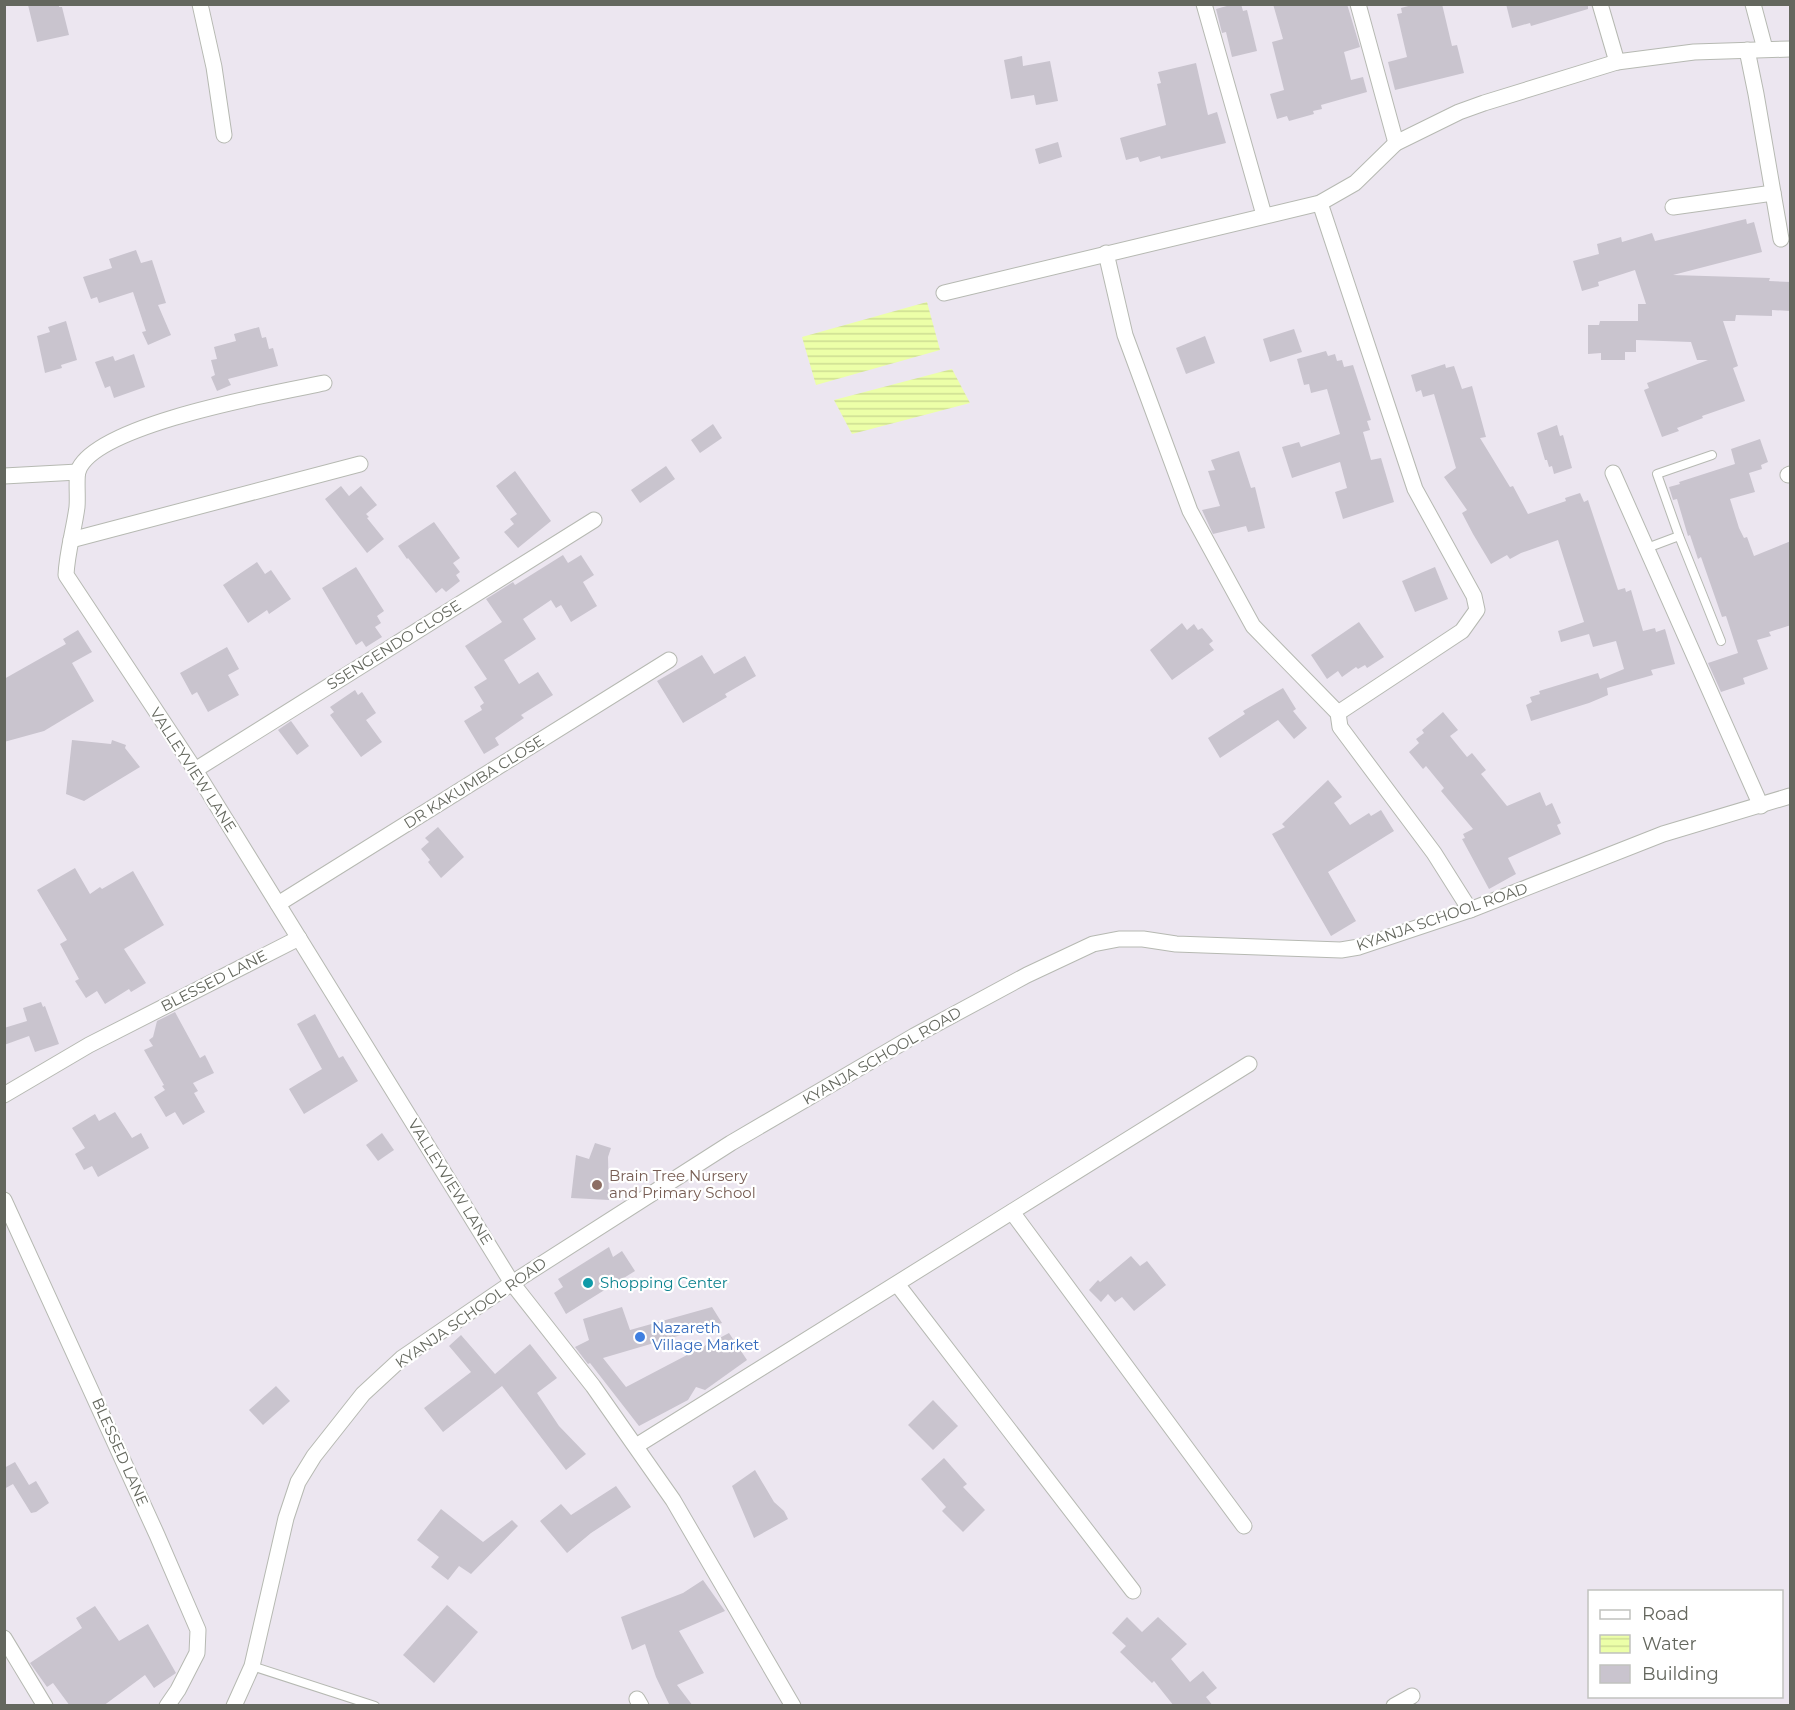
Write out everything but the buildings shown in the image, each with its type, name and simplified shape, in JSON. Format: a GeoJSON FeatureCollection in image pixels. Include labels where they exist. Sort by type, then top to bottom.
{"type":"FeatureCollection","features":[{"type":"Feature","properties":{"kind":"street"},"geometry":{"type":"LineString","coordinates":[[200,4],[214,67],[224,135]]}},
{"type":"Feature","properties":{"kind":"street"},"geometry":{"type":"LineString","coordinates":[[1204,4],[1264,215]]}},
{"type":"Feature","properties":{"kind":"street"},"geometry":{"type":"LineString","coordinates":[[1358,4],[1396,143]]}},
{"type":"Feature","properties":{"kind":"street"},"geometry":{"type":"LineString","coordinates":[[1600,4],[1617,62]]}},
{"type":"Feature","properties":{"kind":"street"},"geometry":{"type":"LineString","coordinates":[[1753,4],[1765,50]]}},
{"type":"Feature","properties":{"kind":"street"},"geometry":{"type":"LineString","coordinates":[[944,293],[1320,203],[1355,183],[1396,143],[1460,112],[1617,62],[1694,52],[1791,49]]}},
{"type":"Feature","properties":{"kind":"street"},"geometry":{"type":"LineString","coordinates":[[1746,50],[1756,94],[1780,239]]}},
{"type":"Feature","properties":{"kind":"street"},"geometry":{"type":"LineString","coordinates":[[1673,207],[1773,194]]}},
{"type":"Feature","properties":{"kind":"street"},"geometry":{"type":"LineString","coordinates":[[1320,203],[1415,489],[1474,596],[1477,610],[1462,631],[1338,713]]}},
{"type":"Feature","properties":{"kind":"street"},"geometry":{"type":"LineString","coordinates":[[1106,253],[1125,335],[1190,511],[1252,626],[1338,713],[1340,727],[1434,853],[1470,910]]}},
{"type":"Feature","properties":{"kind":"street"},"geometry":{"type":"LineString","coordinates":[[4,476],[78,472],[91,454],[102,447],[181,415],[324,383]]}},
{"type":"Feature","properties":{"kind":"street"},"geometry":{"type":"LineString","coordinates":[[71,540],[360,464]]}},
{"type":"Feature","properties":{"kind":"street","name":"VALLEYVIEW LANE"},"geometry":{"type":"LineString","coordinates":[[78,472],[77,506],[67,556],[66,575],[195,770],[512,1283],[593,1386],[673,1500],[793,1706]]}},
{"type":"Feature","properties":{"kind":"street"},"geometry":{"type":"LineString","coordinates":[[1613,473],[1761,806]]}},
{"type":"Feature","properties":{"kind":"street","name":"SSENGENDO CLOSE"},"geometry":{"type":"LineString","coordinates":[[195,770],[594,520]]}},
{"type":"Feature","properties":{"kind":"street","name":"DR KAKUMBA CLOSE"},"geometry":{"type":"LineString","coordinates":[[278,904],[669,660]]}},
{"type":"Feature","properties":{"kind":"street","name":"KYANJA SCHOOL ROAD"},"geometry":{"type":"LineString","coordinates":[[234,1706],[252,1666],[286,1518],[298,1482],[314,1456],[363,1394],[402,1358],[512,1283],[731,1143],[914,1036],[1027,975],[1093,944],[1119,939],[1143,939],[1176,944],[1341,950],[1385,940],[1470,910],[1625,848],[1686,827],[1791,796]]}},
{"type":"Feature","properties":{"kind":"street","name":"BLESSED LANE"},"geometry":{"type":"LineString","coordinates":[[4,1095],[89,1044],[299,938]]}},
{"type":"Feature","properties":{"kind":"street"},"geometry":{"type":"LineString","coordinates":[[636,1446],[1249,1065]]}},
{"type":"Feature","properties":{"kind":"street","name":"BLESSED LANE"},"geometry":{"type":"LineString","coordinates":[[4,1200],[134,1483],[198,1630],[197,1653],[167,1706]]}},
{"type":"Feature","properties":{"kind":"street"},"geometry":{"type":"LineString","coordinates":[[1012,1212],[1244,1526]]}},
{"type":"Feature","properties":{"kind":"street"},"geometry":{"type":"LineString","coordinates":[[897,1284],[1133,1591]]}},
{"type":"Feature","properties":{"kind":"street"},"geometry":{"type":"LineString","coordinates":[[4,1638],[45,1706]]}},
{"type":"Feature","properties":{"kind":"street"},"geometry":{"type":"LineString","coordinates":[[1394,1706],[1412,1696]]}},
{"type":"Feature","properties":{"kind":"lane"},"geometry":{"type":"LineString","coordinates":[[1712,455],[1657,474],[1678,536],[1720,641]]}},
{"type":"Feature","properties":{"kind":"lane"},"geometry":{"type":"LineString","coordinates":[[1647,548],[1678,536]]}},
{"type":"Feature","properties":{"kind":"lane"},"geometry":{"type":"LineString","coordinates":[[252,1666],[375,1706]]}},
{"type":"Feature","properties":{"kind":"water"},"geometry":{"type":"Polygon","coordinates":[[[927,302],[940,350],[816,385],[802,337],[927,302]]]}},
{"type":"Feature","properties":{"kind":"water"},"geometry":{"type":"Polygon","coordinates":[[[952,369],[970,403],[852,434],[834,400],[952,369]]]}},
{"type":"Feature","properties":{"kind":"place","name":"Brain Tree Nursery and Primary School"},"geometry":{"type":"Point","coordinates":[597,1185]}},
{"type":"Feature","properties":{"kind":"place","name":"Shopping Center"},"geometry":{"type":"Point","coordinates":[588,1283]}},
{"type":"Feature","properties":{"kind":"place","name":"Nazareth Village Market"},"geometry":{"type":"Point","coordinates":[640,1337]}}]}
